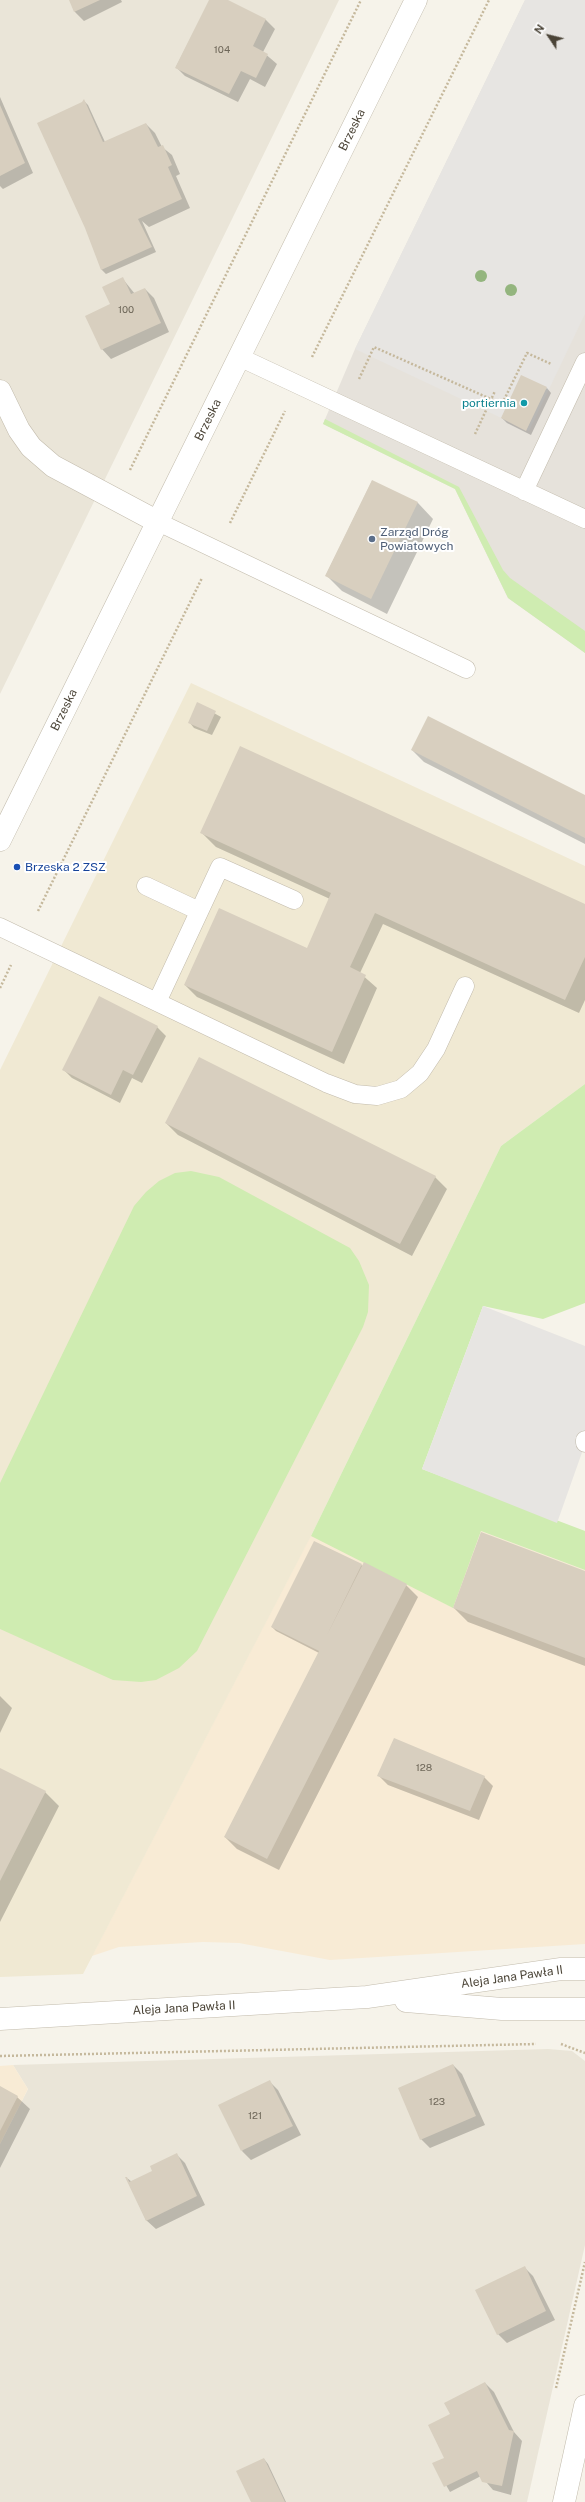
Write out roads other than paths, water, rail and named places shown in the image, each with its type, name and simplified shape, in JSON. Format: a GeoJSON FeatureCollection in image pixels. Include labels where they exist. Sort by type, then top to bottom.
{"type":"FeatureCollection","features":[{"type":"Feature","properties":{"kind":"street","name":"Brzeska"},"geometry":{"type":"LineString","coordinates":[[0,840],[416,0]]}},
{"type":"Feature","properties":{"kind":"street"},"geometry":{"type":"LineString","coordinates":[[0,391],[19,430],[31,447],[53,466],[158,522]]}},
{"type":"Feature","properties":{"kind":"street","name":"Aleja Jana Pawła II"},"geometry":{"type":"LineString","coordinates":[[0,2019],[367,1997],[561,1969],[585,1968]]}},
{"type":"Feature","properties":{"kind":"street","name":"Aleja Jana Pawła II"},"geometry":{"type":"LineString","coordinates":[[367,1997],[502,2009],[585,2009]]}},
{"type":"Feature","properties":{"kind":"street"},"geometry":{"type":"LineString","coordinates":[[564,2502],[585,2406]]}},
{"type":"Feature","properties":{"kind":"lane"},"geometry":{"type":"LineString","coordinates":[[239,357],[585,519]]}},
{"type":"Feature","properties":{"kind":"lane"},"geometry":{"type":"LineString","coordinates":[[524,490],[585,362]]}},
{"type":"Feature","properties":{"kind":"lane"},"geometry":{"type":"LineString","coordinates":[[158,522],[466,669]]}},
{"type":"Feature","properties":{"kind":"lane"},"geometry":{"type":"LineString","coordinates":[[157,1002],[220,866],[294,900]]}},
{"type":"Feature","properties":{"kind":"lane"},"geometry":{"type":"LineString","coordinates":[[146,886],[199,911]]}},
{"type":"Feature","properties":{"kind":"lane"},"geometry":{"type":"LineString","coordinates":[[0,927],[326,1083],[355,1094],[377,1096],[401,1089],[420,1073],[436,1049],[465,986]]}},
{"type":"Feature","properties":{"kind":"place","name":"portiernia"},"geometry":{"type":"Point","coordinates":[524,403]}},
{"type":"Feature","properties":{"kind":"place","name":"Zarząd Dróg Powiatowych"},"geometry":{"type":"Point","coordinates":[372,539]}},
{"type":"Feature","properties":{"kind":"place","name":"Brzeska 2 ZSZ"},"geometry":{"type":"Point","coordinates":[17,867]}}]}
